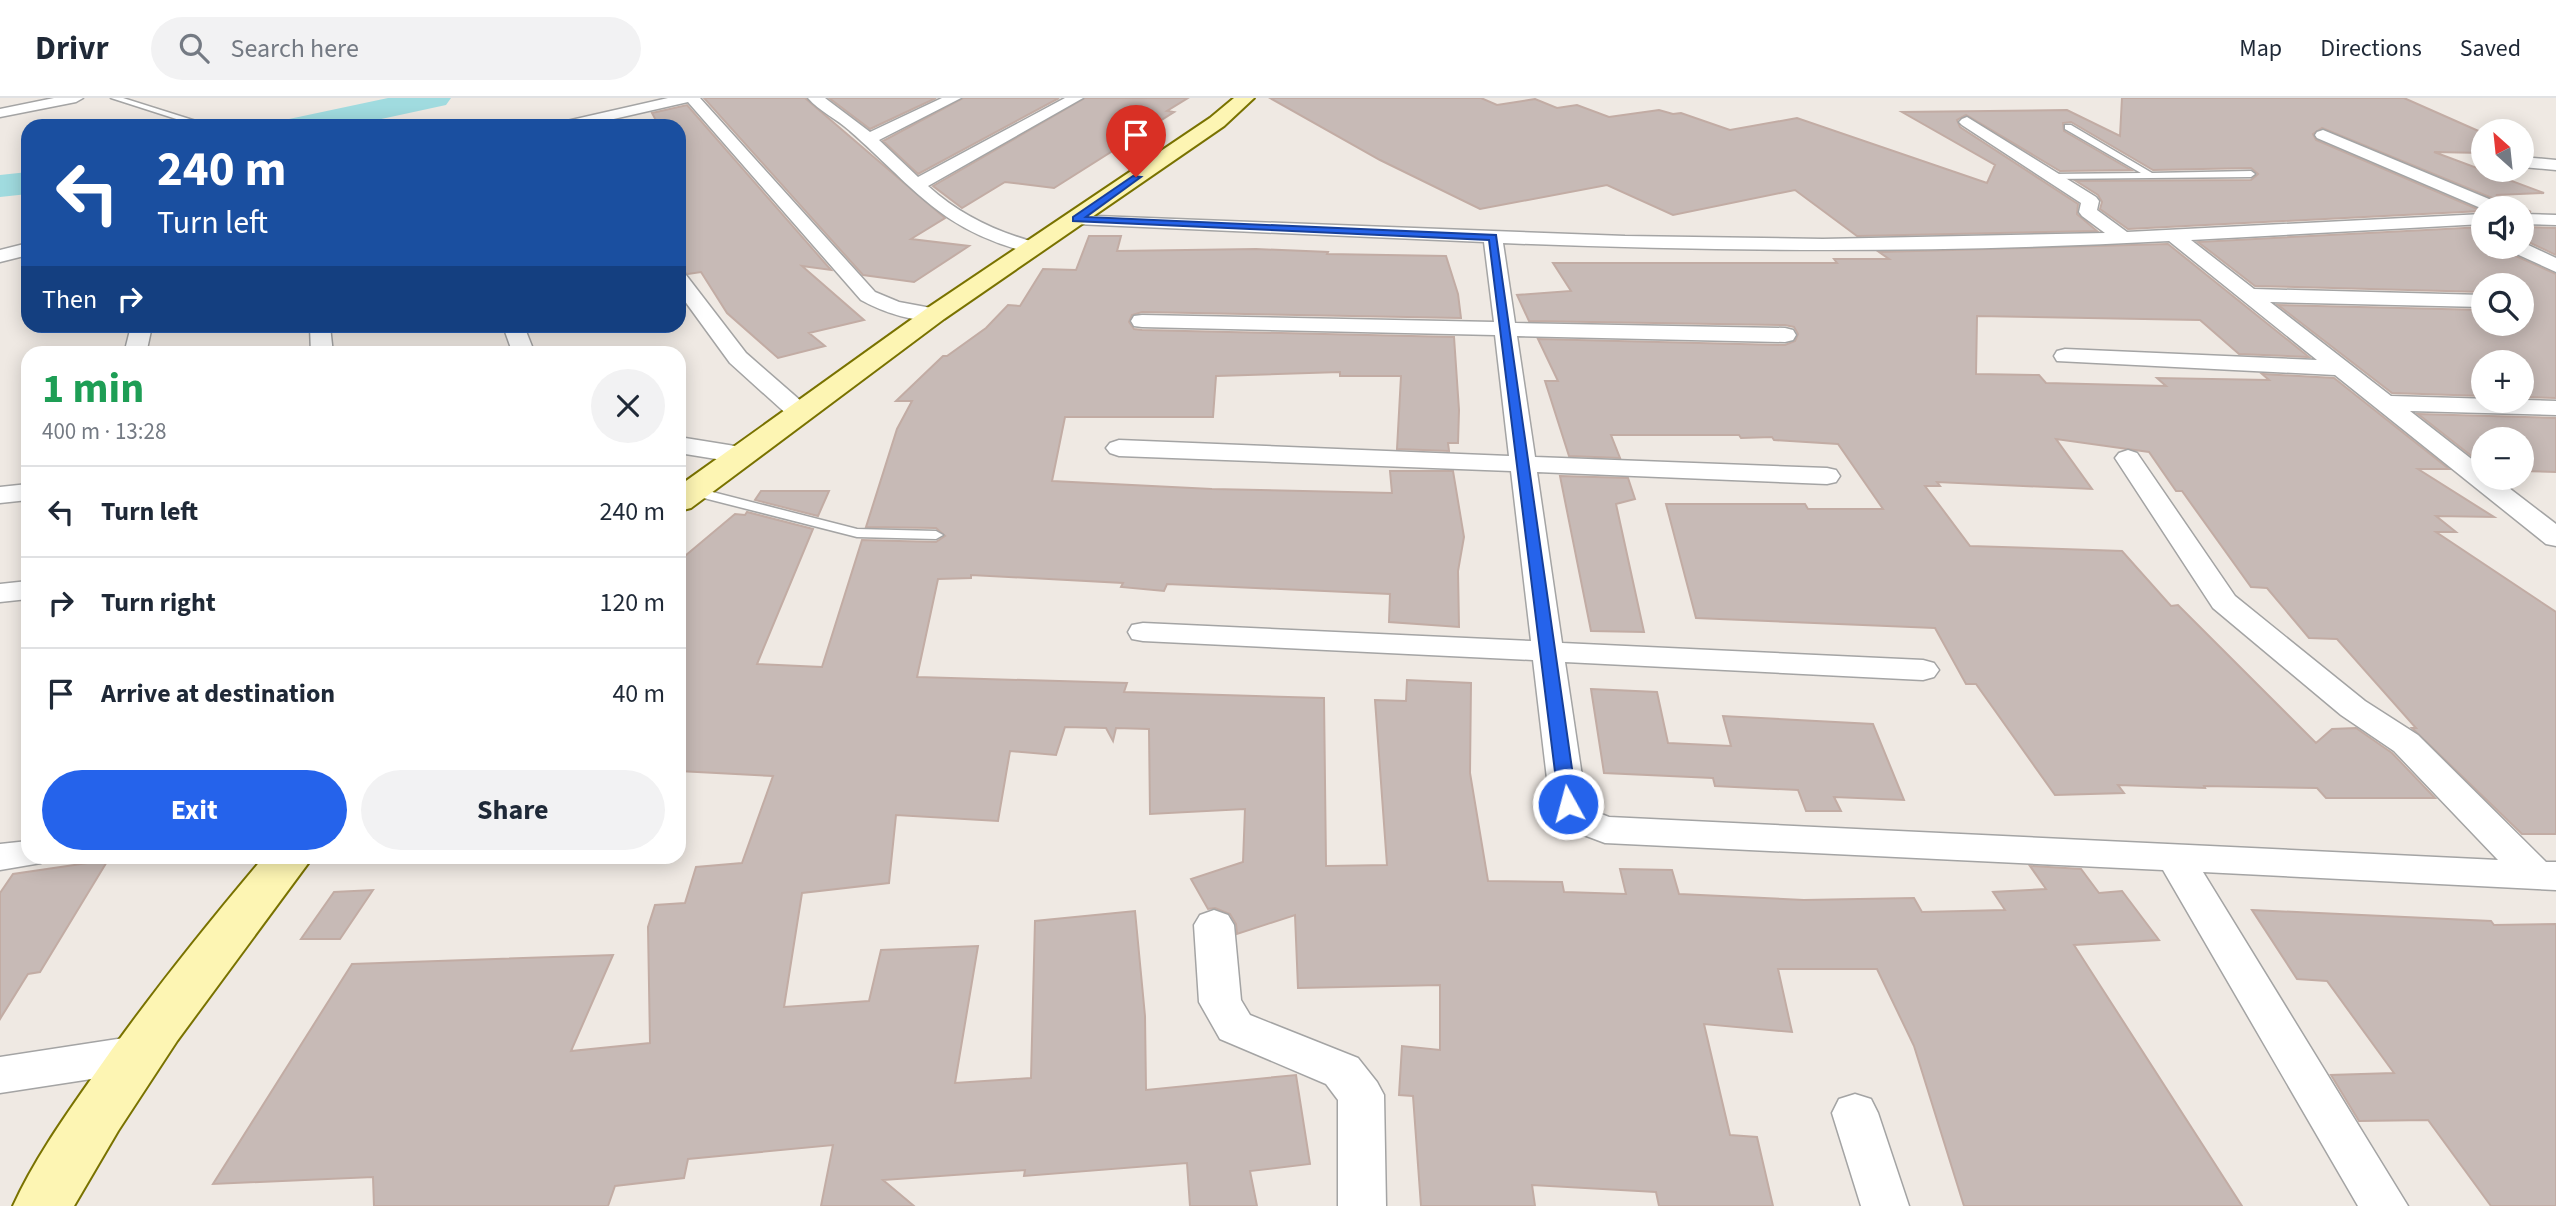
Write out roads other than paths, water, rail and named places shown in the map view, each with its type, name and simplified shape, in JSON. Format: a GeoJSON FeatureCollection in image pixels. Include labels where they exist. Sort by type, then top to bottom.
{"type":"FeatureCollection","features":[{"type":"Feature","properties":{"kind":"street"},"geometry":{"type":"LineString","coordinates":[[0,101],[11,98]]}},
{"type":"Feature","properties":{"kind":"street"},"geometry":{"type":"LineString","coordinates":[[0,113],[76,98]]}},
{"type":"Feature","properties":{"kind":"street"},"geometry":{"type":"LineString","coordinates":[[595,119],[690,98],[869,296],[882,304],[906,311],[935,314]]}},
{"type":"Feature","properties":{"kind":"street"},"geometry":{"type":"LineString","coordinates":[[868,139],[954,98]]}},
{"type":"Feature","properties":{"kind":"street"},"geometry":{"type":"LineString","coordinates":[[918,185],[1076,98]]}},
{"type":"Feature","properties":{"kind":"street"},"geometry":{"type":"LineString","coordinates":[[686,496],[935,314],[1217,122],[1245,98]]}},
{"type":"Feature","properties":{"kind":"street"},"geometry":{"type":"LineString","coordinates":[[826,100],[918,185],[970,225],[1031,247]]}},
{"type":"Feature","properties":{"kind":"street"},"geometry":{"type":"LineString","coordinates":[[1967,122],[2090,201],[2088,212],[2123,237]]}},
{"type":"Feature","properties":{"kind":"street"},"geometry":{"type":"LineString","coordinates":[[2323,135],[2471,198]]}},
{"type":"Feature","properties":{"kind":"street"},"geometry":{"type":"LineString","coordinates":[[2534,163],[2556,165]]}},
{"type":"Feature","properties":{"kind":"street"},"geometry":{"type":"LineString","coordinates":[[1076,219],[1493,237],[1811,245],[2035,242],[2471,219]]}},
{"type":"Feature","properties":{"kind":"street"},"geometry":{"type":"LineString","coordinates":[[2462,219],[2471,224]]}},
{"type":"Feature","properties":{"kind":"street"},"geometry":{"type":"LineString","coordinates":[[2534,219],[2556,220]]}},
{"type":"Feature","properties":{"kind":"street"},"geometry":{"type":"LineString","coordinates":[[2174,236],[2556,538]]}},
{"type":"Feature","properties":{"kind":"street"},"geometry":{"type":"LineString","coordinates":[[1493,237],[1568,804],[1578,819],[1605,830],[2546,876]]}},
{"type":"Feature","properties":{"kind":"street"},"geometry":{"type":"LineString","coordinates":[[0,256],[21,251]]}},
{"type":"Feature","properties":{"kind":"street"},"geometry":{"type":"LineString","coordinates":[[2534,255],[2556,266]]}},
{"type":"Feature","properties":{"kind":"street"},"geometry":{"type":"LineString","coordinates":[[686,288],[738,358],[800,413]]}},
{"type":"Feature","properties":{"kind":"street"},"geometry":{"type":"LineString","coordinates":[[2248,295],[2471,301]]}},
{"type":"Feature","properties":{"kind":"street"},"geometry":{"type":"LineString","coordinates":[[1142,321],[1785,335]]}},
{"type":"Feature","properties":{"kind":"street"},"geometry":{"type":"LineString","coordinates":[[2065,356],[2340,368]]}},
{"type":"Feature","properties":{"kind":"street"},"geometry":{"type":"LineString","coordinates":[[2386,403],[2556,408]]}},
{"type":"Feature","properties":{"kind":"street"},"geometry":{"type":"LineString","coordinates":[[686,446],[741,456]]}},
{"type":"Feature","properties":{"kind":"street"},"geometry":{"type":"LineString","coordinates":[[1119,448],[1827,476]]}},
{"type":"Feature","properties":{"kind":"street"},"geometry":{"type":"LineString","coordinates":[[2128,458],[2224,602],[2353,708],[2406,743],[2546,876]]}},
{"type":"Feature","properties":{"kind":"street"},"geometry":{"type":"LineString","coordinates":[[0,495],[21,493]]}},
{"type":"Feature","properties":{"kind":"street"},"geometry":{"type":"LineString","coordinates":[[2521,510],[2556,511]]}},
{"type":"Feature","properties":{"kind":"street"},"geometry":{"type":"LineString","coordinates":[[0,593],[21,591]]}},
{"type":"Feature","properties":{"kind":"street"},"geometry":{"type":"LineString","coordinates":[[1143,632],[1923,670]]}},
{"type":"Feature","properties":{"kind":"street"},"geometry":{"type":"LineString","coordinates":[[0,857],[21,856]]}},
{"type":"Feature","properties":{"kind":"street"},"geometry":{"type":"LineString","coordinates":[[2174,856],[2384,1206]]}},
{"type":"Feature","properties":{"kind":"street"},"geometry":{"type":"LineString","coordinates":[[43,1206],[137,1054],[226,935],[284,864]]}},
{"type":"Feature","properties":{"kind":"street"},"geometry":{"type":"LineString","coordinates":[[1214,925],[1220,1002],[1235,1027],[1342,1071],[1361,1095],[1362,1206]]}},
{"type":"Feature","properties":{"kind":"street"},"geometry":{"type":"LineString","coordinates":[[0,1075],[137,1054]]}},
{"type":"Feature","properties":{"kind":"street"},"geometry":{"type":"LineString","coordinates":[[1855,1113],[1885,1206]]}},
{"type":"Feature","properties":{"kind":"lane"},"geometry":{"type":"LineString","coordinates":[[116,98],[185,119]]}},
{"type":"Feature","properties":{"kind":"lane"},"geometry":{"type":"LineString","coordinates":[[2068,127],[2152,175]]}},
{"type":"Feature","properties":{"kind":"lane"},"geometry":{"type":"LineString","coordinates":[[2053,177],[2251,174]]}},
{"type":"Feature","properties":{"kind":"lane"},"geometry":{"type":"LineString","coordinates":[[686,496],[857,533],[936,535]]}},
{"type":"Feature","properties":{"kind":"waterway"},"geometry":{"type":"LineString","coordinates":[[334,119],[435,98]]}},
{"type":"Feature","properties":{"kind":"waterway"},"geometry":{"type":"LineString","coordinates":[[0,186],[21,184]]}}]}
